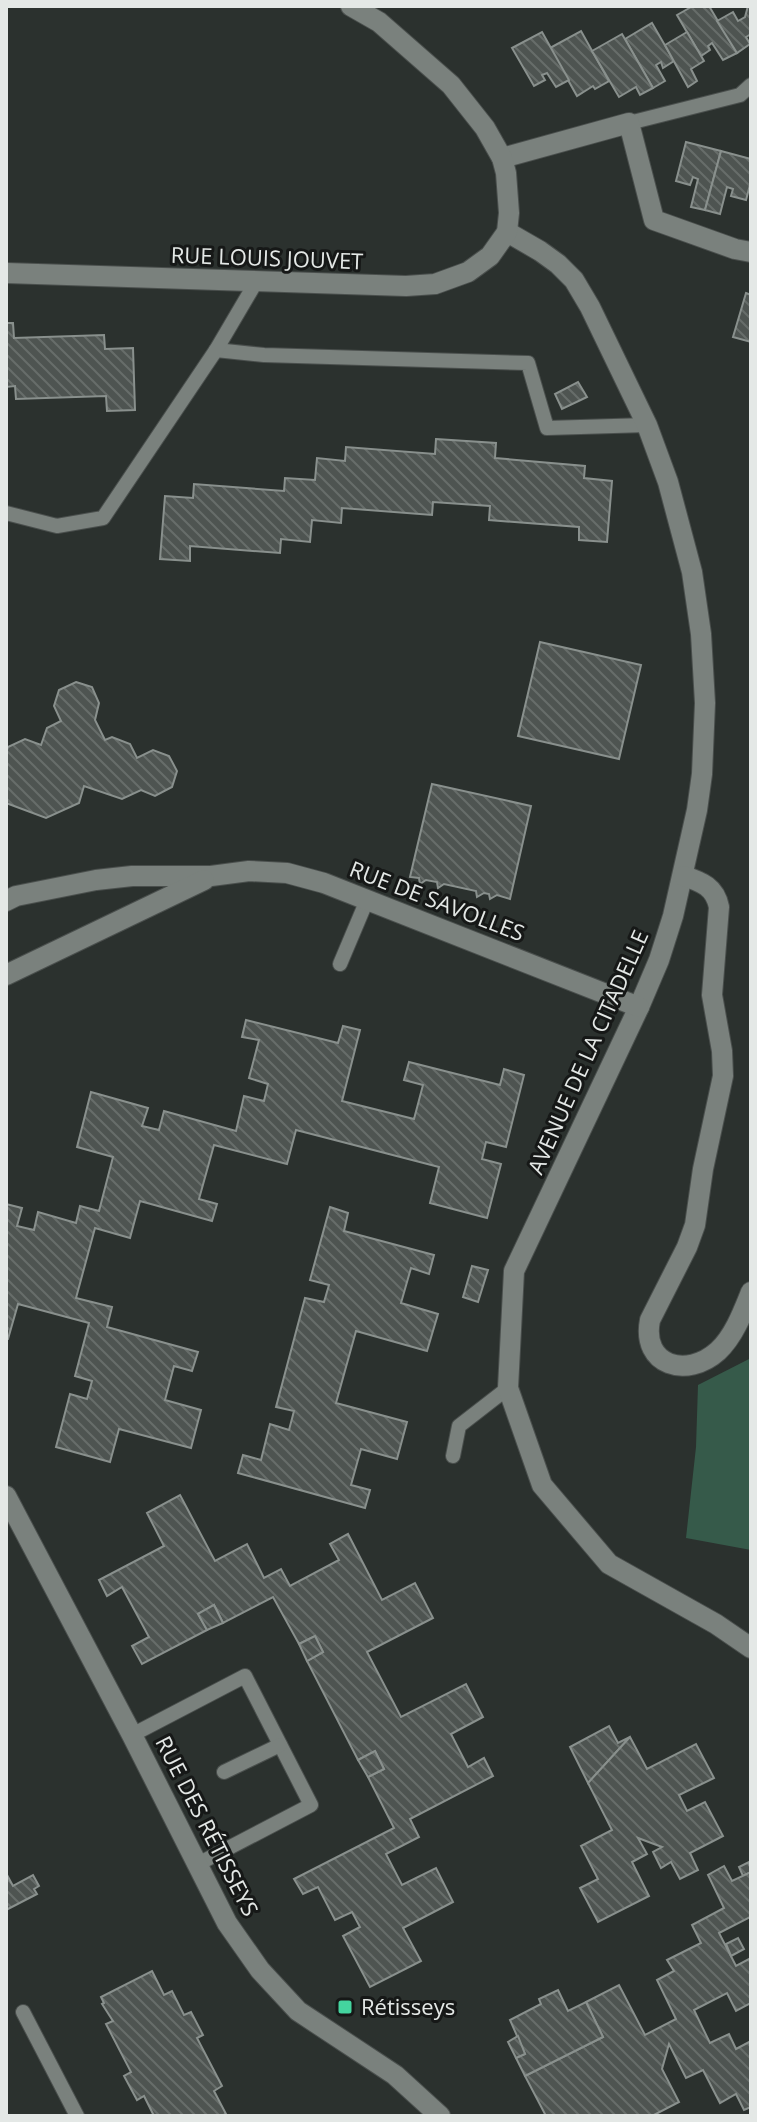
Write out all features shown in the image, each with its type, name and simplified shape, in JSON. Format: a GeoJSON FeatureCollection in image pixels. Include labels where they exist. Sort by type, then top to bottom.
{"type":"FeatureCollection","features":[{"type":"Feature","properties":{"kind":"street"},"geometry":{"type":"LineString","coordinates":[[351,6],[379,22],[451,85],[485,128],[502,158],[509,193],[507,232]]}},
{"type":"Feature","properties":{"kind":"street"},"geometry":{"type":"LineString","coordinates":[[502,158],[629,123],[654,220],[751,252]]}},
{"type":"Feature","properties":{"kind":"street","name":"RUE LOUIS JOUVET"},"geometry":{"type":"LineString","coordinates":[[6,273],[406,286],[435,284],[468,272],[490,256],[507,232]]}},
{"type":"Feature","properties":{"kind":"street","name":"AVENUE DE LA CITADELLE"},"geometry":{"type":"LineString","coordinates":[[507,232],[540,251],[574,280],[647,425],[668,482],[692,572],[701,634],[705,703],[702,774],[684,876],[659,960],[639,1007],[514,1271],[508,1388],[542,1485],[609,1564],[716,1624],[751,1648]]}},
{"type":"Feature","properties":{"kind":"street","name":"RUE DE SAVOLLES"},"geometry":{"type":"LineString","coordinates":[[6,901],[16,896],[96,880],[132,876],[211,876],[249,871],[287,873],[324,883],[639,1007]]}},
{"type":"Feature","properties":{"kind":"street","name":"RUE DE SAVOLLES"},"geometry":{"type":"LineString","coordinates":[[6,975],[211,876]]}},
{"type":"Feature","properties":{"kind":"street"},"geometry":{"type":"LineString","coordinates":[[684,876],[703,882],[718,899],[712,995],[723,1076],[703,1169],[695,1225],[650,1320],[647,1333],[656,1355],[667,1363],[681,1366],[708,1359],[728,1339],[751,1292]]}},
{"type":"Feature","properties":{"kind":"street","name":"RUE DES RÉTISSEYS"},"geometry":{"type":"LineString","coordinates":[[6,1496],[227,1923],[260,1970],[298,2011],[395,2075],[440,2116]]}},
{"type":"Feature","properties":{"kind":"lane"},"geometry":{"type":"LineString","coordinates":[[629,123],[740,95],[751,85]]}},
{"type":"Feature","properties":{"kind":"lane"},"geometry":{"type":"LineString","coordinates":[[6,513],[57,526],[103,518],[216,350],[256,282]]}},
{"type":"Feature","properties":{"kind":"lane"},"geometry":{"type":"LineString","coordinates":[[216,350],[264,355],[528,363],[547,428],[647,425]]}},
{"type":"Feature","properties":{"kind":"lane"},"geometry":{"type":"LineString","coordinates":[[340,964],[367,900]]}},
{"type":"Feature","properties":{"kind":"lane"},"geometry":{"type":"LineString","coordinates":[[453,1456],[459,1426],[508,1388]]}},
{"type":"Feature","properties":{"kind":"lane"},"geometry":{"type":"LineString","coordinates":[[132,1735],[245,1676],[311,1805],[198,1864]]}},
{"type":"Feature","properties":{"kind":"lane"},"geometry":{"type":"LineString","coordinates":[[224,1772],[280,1745]]}},
{"type":"Feature","properties":{"kind":"lane"},"geometry":{"type":"LineString","coordinates":[[23,2012],[77,2116]]}},
{"type":"Feature","properties":{"kind":"green space"},"geometry":{"type":"Polygon","coordinates":[[[751,1358],[751,1550],[686,1538],[696,1447],[698,1385],[751,1358]]]}},
{"type":"Feature","properties":{"kind":"building"},"geometry":{"type":"Polygon","coordinates":[[[693,6],[709,6],[737,53],[723,60],[712,43],[708,46],[710,50],[701,56],[677,15],[693,6]]]}},
{"type":"Feature","properties":{"kind":"building"},"geometry":{"type":"Polygon","coordinates":[[[748,6],[751,6],[751,34],[746,37],[750,44],[737,53],[717,21],[733,12],[738,21],[745,17],[748,6]]]}},
{"type":"Feature","properties":{"kind":"building"},"geometry":{"type":"Polygon","coordinates":[[[652,23],[674,61],[663,68],[661,62],[656,65],[665,81],[653,88],[625,39],[652,23]]]}},
{"type":"Feature","properties":{"kind":"building"},"geometry":{"type":"Polygon","coordinates":[[[581,31],[609,81],[577,96],[550,48],[581,31]]]}},
{"type":"Feature","properties":{"kind":"building"},"geometry":{"type":"Polygon","coordinates":[[[542,32],[569,80],[556,87],[547,73],[542,75],[545,80],[534,86],[512,48],[542,32]]]}},
{"type":"Feature","properties":{"kind":"building"},"geometry":{"type":"Polygon","coordinates":[[[687,32],[704,61],[691,69],[697,81],[688,87],[665,45],[687,32]]]}},
{"type":"Feature","properties":{"kind":"building"},"geometry":{"type":"Polygon","coordinates":[[[622,34],[653,88],[640,95],[636,87],[619,97],[592,51],[622,34]]]}},
{"type":"Feature","properties":{"kind":"building"},"geometry":{"type":"Polygon","coordinates":[[[686,142],[721,151],[705,210],[691,207],[698,179],[693,177],[690,185],[676,181],[686,142]]]}},
{"type":"Feature","properties":{"kind":"building"},"geometry":{"type":"Polygon","coordinates":[[[721,151],[751,159],[751,181],[746,200],[731,196],[733,189],[727,187],[720,214],[705,210],[721,151]]]}},
{"type":"Feature","properties":{"kind":"building"},"geometry":{"type":"Polygon","coordinates":[[[746,293],[751,295],[751,342],[733,337],[746,293]]]}},
{"type":"Feature","properties":{"kind":"building"},"geometry":{"type":"Polygon","coordinates":[[[6,323],[13,323],[14,338],[104,335],[105,349],[133,348],[135,410],[107,411],[106,396],[16,399],[15,386],[6,387],[6,323]]]}},
{"type":"Feature","properties":{"kind":"building"},"geometry":{"type":"Polygon","coordinates":[[[578,382],[587,397],[562,409],[555,394],[578,382]]]}},
{"type":"Feature","properties":{"kind":"building"},"geometry":{"type":"Polygon","coordinates":[[[436,439],[496,443],[495,458],[585,466],[584,478],[612,481],[607,542],[579,540],[579,527],[489,520],[490,506],[433,502],[432,515],[342,508],[341,523],[312,520],[310,542],[281,539],[280,553],[190,546],[190,561],[160,559],[165,496],[193,498],[194,484],[284,491],[285,478],[315,480],[317,458],[345,461],[346,447],[435,454],[436,439]]]}},
{"type":"Feature","properties":{"kind":"building"},"geometry":{"type":"Polygon","coordinates":[[[540,642],[641,665],[619,759],[518,736],[540,642]]]}},
{"type":"Feature","properties":{"kind":"building"},"geometry":{"type":"Polygon","coordinates":[[[76,682],[92,687],[99,703],[95,720],[105,740],[112,737],[130,744],[137,758],[153,750],[169,756],[177,771],[172,787],[155,796],[141,790],[122,799],[84,786],[79,803],[46,818],[6,803],[8,747],[25,739],[41,745],[47,728],[61,721],[54,706],[59,690],[76,682]]]}},
{"type":"Feature","properties":{"kind":"building"},"geometry":{"type":"Polygon","coordinates":[[[432,784],[531,806],[510,899],[497,895],[490,899],[489,894],[484,893],[477,897],[476,891],[444,884],[438,888],[437,882],[426,880],[420,884],[419,878],[410,877],[432,784]]]}},
{"type":"Feature","properties":{"kind":"building"},"geometry":{"type":"Polygon","coordinates":[[[246,1020],[338,1043],[343,1026],[360,1030],[342,1101],[414,1119],[423,1085],[404,1080],[409,1062],[500,1085],[504,1069],[524,1075],[506,1147],[486,1142],[482,1159],[501,1164],[487,1218],[430,1203],[439,1167],[296,1130],[287,1164],[214,1145],[199,1199],[217,1204],[212,1221],[140,1201],[130,1238],[95,1228],[76,1298],[112,1307],[107,1327],[198,1352],[192,1371],[174,1366],[165,1400],[201,1410],[191,1448],[119,1429],[110,1462],[56,1447],[70,1394],[87,1399],[92,1381],[75,1376],[89,1323],[18,1304],[6,1339],[6,1204],[22,1208],[17,1226],[34,1230],[38,1212],[76,1223],[80,1206],[99,1211],[113,1157],[77,1147],[91,1092],[148,1108],[142,1126],[159,1130],[164,1111],[236,1131],[244,1096],[264,1101],[268,1084],[249,1078],[259,1040],[242,1037],[246,1020]]]}},
{"type":"Feature","properties":{"kind":"building"},"geometry":{"type":"Polygon","coordinates":[[[330,1207],[348,1213],[344,1231],[434,1255],[429,1274],[411,1268],[401,1303],[438,1314],[427,1351],[356,1331],[336,1403],[407,1422],[397,1459],[361,1449],[351,1485],[370,1490],[365,1508],[238,1473],[243,1455],[261,1460],[270,1424],[289,1430],[294,1411],[276,1407],[305,1298],[324,1302],[329,1285],[310,1280],[330,1207]]]}},
{"type":"Feature","properties":{"kind":"building"},"geometry":{"type":"Polygon","coordinates":[[[472,1266],[488,1270],[478,1302],[463,1297],[472,1266]]]}},
{"type":"Feature","properties":{"kind":"building"},"geometry":{"type":"Polygon","coordinates":[[[180,1495],[215,1561],[247,1544],[264,1578],[281,1569],[290,1586],[339,1560],[330,1544],[348,1534],[382,1600],[415,1583],[433,1618],[367,1652],[401,1717],[466,1684],[483,1717],[451,1734],[468,1767],[484,1758],[493,1776],[410,1819],[419,1837],[386,1854],[402,1885],[436,1868],[453,1902],[403,1928],[421,1961],[370,1987],[343,1936],[360,1927],[352,1912],[335,1920],[318,1887],[303,1894],[294,1879],[394,1828],[368,1777],[384,1769],[375,1751],[358,1760],[307,1661],[323,1652],[315,1636],[299,1644],[273,1597],[223,1623],[214,1605],[198,1614],[207,1630],[142,1664],[132,1646],[149,1637],[122,1587],[107,1596],[99,1580],[164,1546],[147,1513],[180,1495]]]}},
{"type":"Feature","properties":{"kind":"building"},"geometry":{"type":"Polygon","coordinates":[[[214,1605],[223,1623],[207,1630],[198,1614],[214,1605]]]}},
{"type":"Feature","properties":{"kind":"building"},"geometry":{"type":"Polygon","coordinates":[[[315,1636],[323,1652],[307,1661],[299,1644],[315,1636]]]}},
{"type":"Feature","properties":{"kind":"building"},"geometry":{"type":"Polygon","coordinates":[[[609,1726],[618,1743],[630,1737],[588,1783],[570,1747],[609,1726]]]}},
{"type":"Feature","properties":{"kind":"building"},"geometry":{"type":"Polygon","coordinates":[[[630,1737],[647,1769],[696,1744],[714,1778],[679,1795],[687,1811],[705,1802],[723,1836],[690,1853],[698,1870],[680,1879],[671,1862],[661,1868],[653,1852],[662,1847],[638,1838],[647,1854],[632,1862],[649,1896],[598,1922],[580,1888],[598,1879],[581,1846],[612,1830],[588,1783],[630,1737]]]}},
{"type":"Feature","properties":{"kind":"building"},"geometry":{"type":"Polygon","coordinates":[[[375,1751],[384,1769],[368,1777],[358,1760],[375,1751]]]}},
{"type":"Feature","properties":{"kind":"building"},"geometry":{"type":"Polygon","coordinates":[[[749,1862],[751,1872],[743,1876],[739,1867],[749,1862]]]}},
{"type":"Feature","properties":{"kind":"building"},"geometry":{"type":"Polygon","coordinates":[[[724,1866],[732,1881],[751,1872],[751,1919],[719,1933],[736,1966],[751,1958],[751,2003],[736,2011],[727,1993],[694,2010],[710,2043],[729,2034],[736,2049],[751,2041],[751,2107],[744,2110],[736,2094],[720,2103],[703,2070],[686,2078],[669,2044],[662,2069],[679,2102],[652,2116],[546,2116],[525,2076],[603,2037],[586,2002],[619,1985],[645,2035],[676,2019],[657,1980],[674,1971],[667,1960],[701,1943],[692,1925],[724,1908],[708,1875],[724,1866]]]}},
{"type":"Feature","properties":{"kind":"building"},"geometry":{"type":"Polygon","coordinates":[[[6,1873],[13,1886],[33,1875],[39,1886],[34,1889],[37,1894],[6,1910],[6,1873]]]}},
{"type":"Feature","properties":{"kind":"building"},"geometry":{"type":"Polygon","coordinates":[[[738,1938],[744,1949],[731,1956],[726,1944],[738,1938]]]}},
{"type":"Feature","properties":{"kind":"building"},"geometry":{"type":"Polygon","coordinates":[[[152,1971],[164,1995],[172,1991],[184,2015],[191,2012],[203,2035],[197,2038],[222,2086],[214,2091],[226,2114],[154,2116],[144,2096],[137,2100],[124,2076],[131,2072],[106,2024],[113,2021],[101,1997],[152,1971]]]}},
{"type":"Feature","properties":{"kind":"building"},"geometry":{"type":"Polygon","coordinates":[[[558,1990],[568,2011],[586,2002],[603,2037],[525,2076],[516,2058],[525,2054],[510,2020],[541,2004],[539,1999],[558,1990]]]}},
{"type":"Feature","properties":{"kind":"building"},"geometry":{"type":"Polygon","coordinates":[[[518,2036],[525,2054],[516,2058],[508,2042],[518,2036]]]}},
{"type":"Feature","properties":{"kind":"place","name":"Rétisseys"},"geometry":{"type":"Point","coordinates":[345,2007]}}]}
